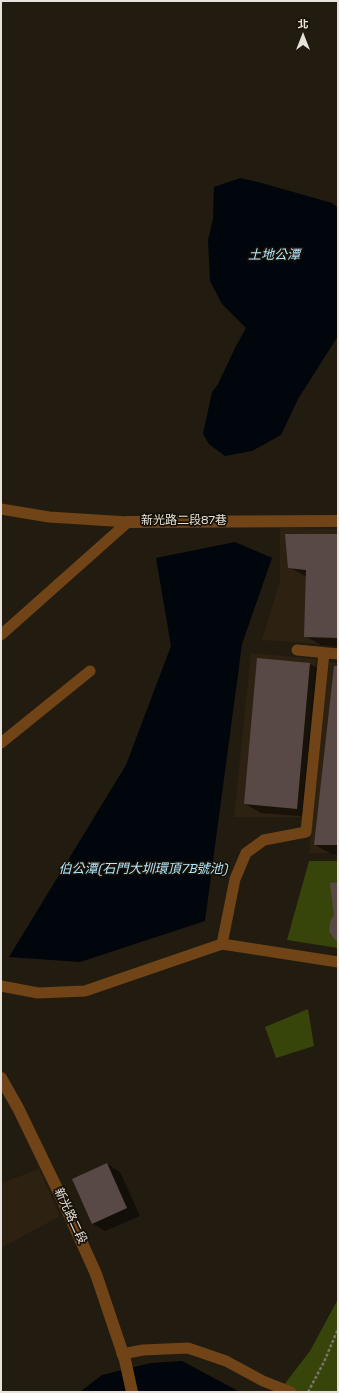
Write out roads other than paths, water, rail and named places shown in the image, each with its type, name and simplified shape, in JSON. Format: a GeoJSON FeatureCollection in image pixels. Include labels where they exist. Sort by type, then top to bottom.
{"type":"FeatureCollection","features":[{"type":"Feature","properties":{"kind":"street","name":"新光路二段87巷"},"geometry":{"type":"LineString","coordinates":[[128,522],[338,521]]}},
{"type":"Feature","properties":{"kind":"street","name":"新光路二段"},"geometry":{"type":"LineString","coordinates":[[1,1078],[18,1108],[64,1203],[96,1274],[123,1357],[132,1392]]}},
{"type":"Feature","properties":{"kind":"lane"},"geometry":{"type":"LineString","coordinates":[[1,509],[49,516],[128,522]]}},
{"type":"Feature","properties":{"kind":"lane","name":"新光路二段87巷"},"geometry":{"type":"LineString","coordinates":[[1,635],[128,522]]}},
{"type":"Feature","properties":{"kind":"lane"},"geometry":{"type":"LineString","coordinates":[[296,650],[338,654]]}},
{"type":"Feature","properties":{"kind":"lane"},"geometry":{"type":"LineString","coordinates":[[222,944],[235,879],[246,853],[264,840],[306,832],[324,653]]}},
{"type":"Feature","properties":{"kind":"lane"},"geometry":{"type":"LineString","coordinates":[[1,743],[90,671]]}},
{"type":"Feature","properties":{"kind":"lane"},"geometry":{"type":"LineString","coordinates":[[1,986],[38,993],[85,991],[222,944],[338,962]]}},
{"type":"Feature","properties":{"kind":"lane"},"geometry":{"type":"LineString","coordinates":[[123,1357],[143,1350],[188,1348],[226,1361],[263,1381],[291,1392]]}},
{"type":"Feature","properties":{"kind":"water","name":"土地公潭"},"geometry":{"type":"Polygon","coordinates":[[[240,178],[332,203],[338,208],[338,336],[298,399],[281,435],[252,451],[225,456],[209,444],[203,434],[212,392],[218,384],[246,328],[222,304],[210,281],[208,240],[213,219],[214,187],[240,178]]]}},
{"type":"Feature","properties":{"kind":"water","name":"伯公潭(石門大圳環頂7B號池)"},"geometry":{"type":"Polygon","coordinates":[[[235,542],[272,558],[242,644],[205,921],[80,962],[9,957],[126,765],[171,646],[156,558],[235,542]]]}},
{"type":"Feature","properties":{"kind":"water"},"geometry":{"type":"Polygon","coordinates":[[[182,1361],[240,1392],[80,1392],[102,1375],[151,1363],[182,1361]]]}}]}
